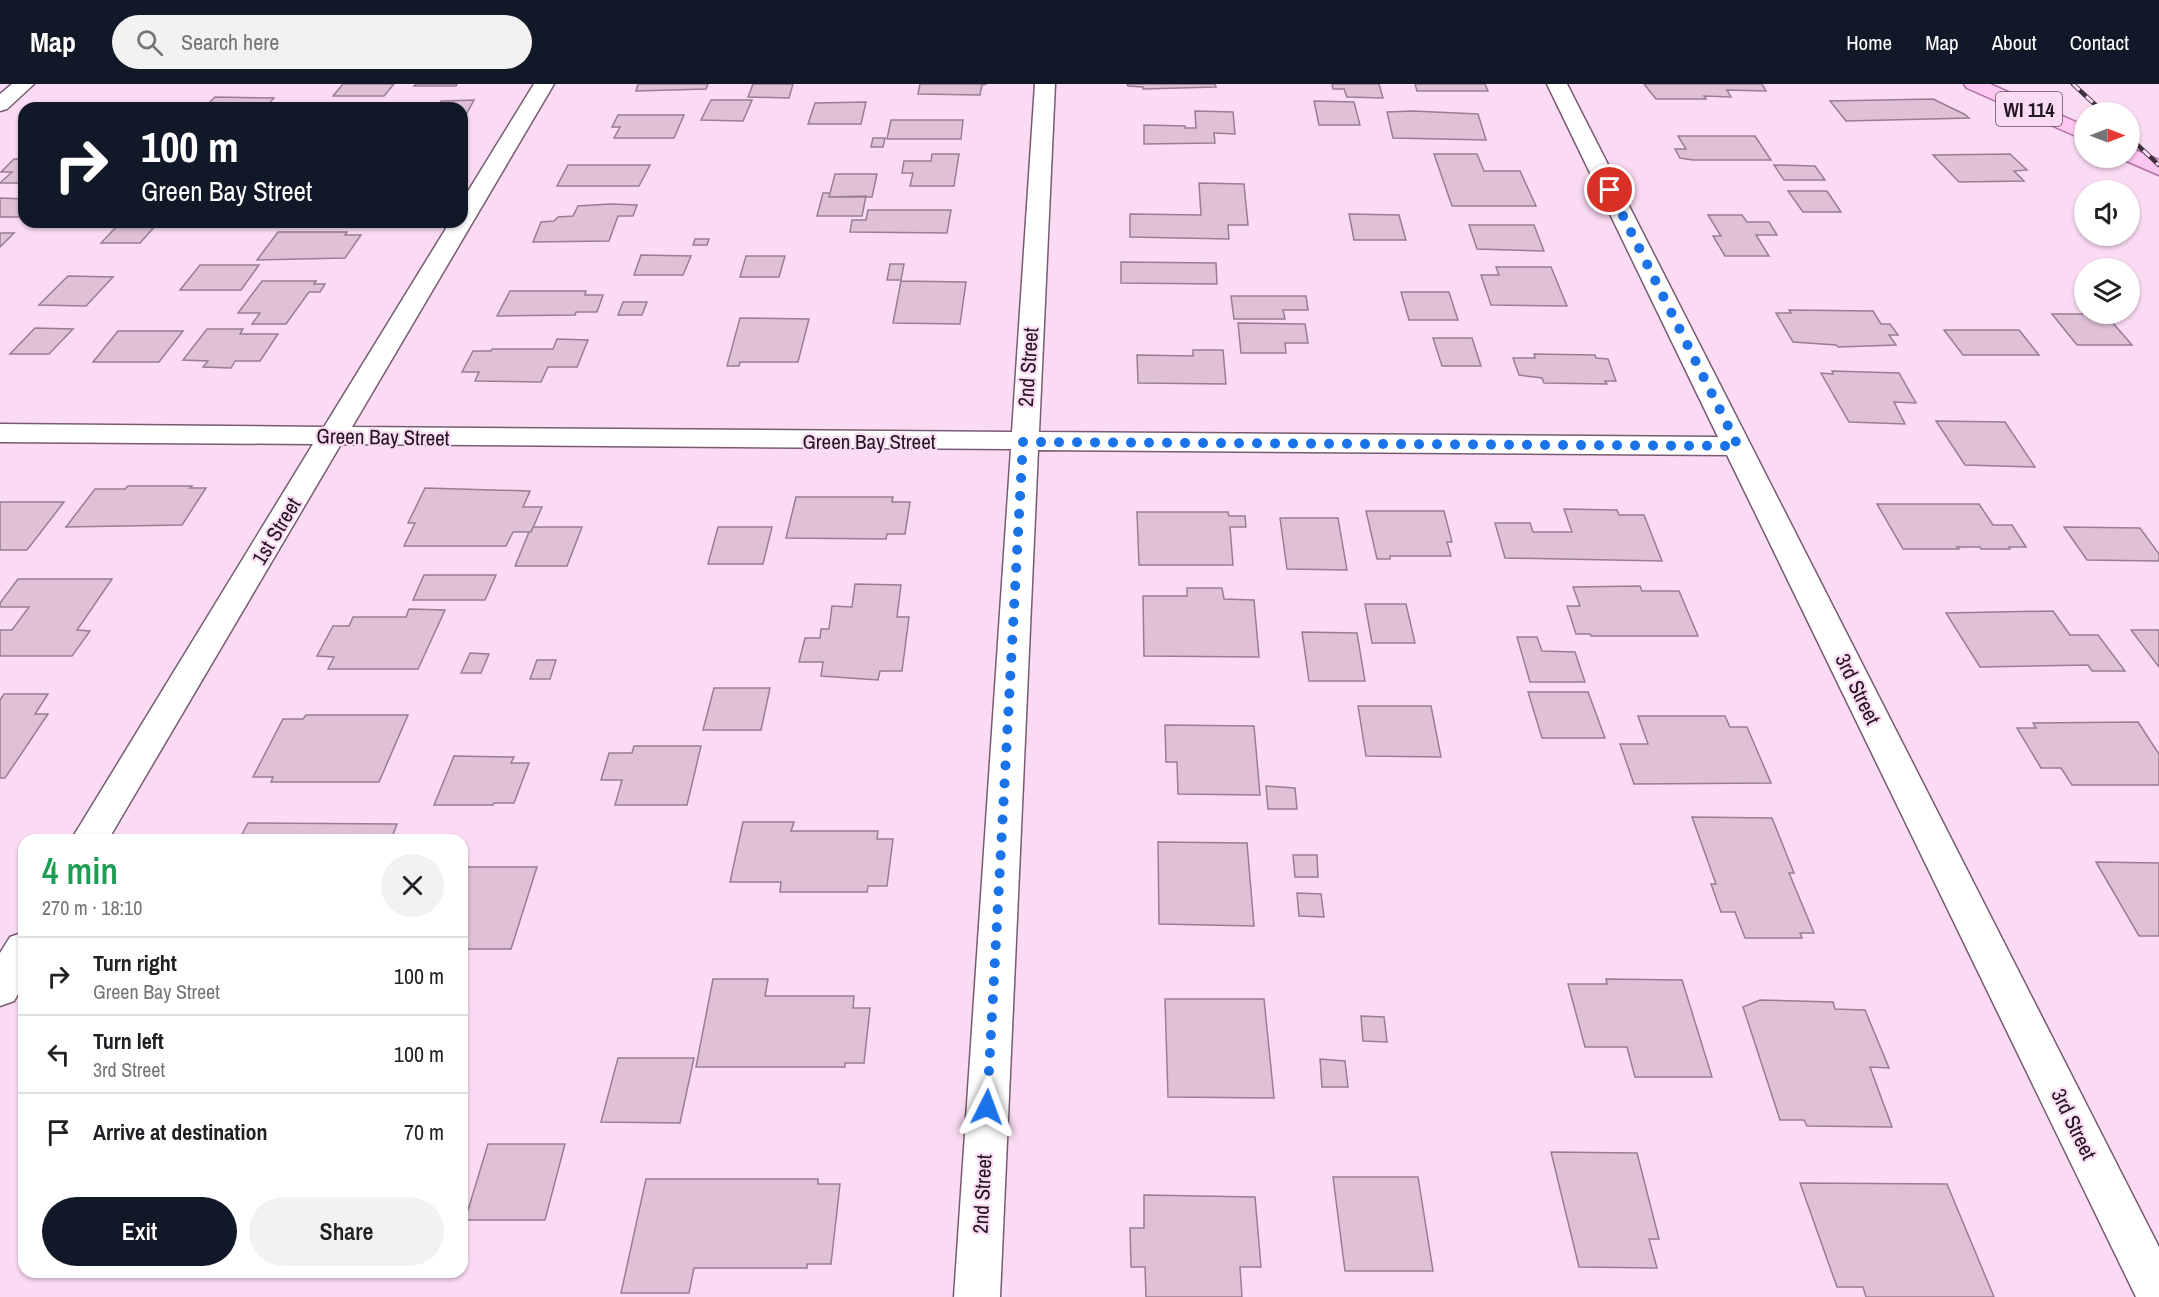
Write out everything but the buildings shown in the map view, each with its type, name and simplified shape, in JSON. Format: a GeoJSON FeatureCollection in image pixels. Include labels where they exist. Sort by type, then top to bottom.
{"type":"FeatureCollection","features":[{"type":"Feature","properties":{"kind":"main road","name":"WI 114"},"geometry":{"type":"LineString","coordinates":[[1974,84],[2074,129]]}},
{"type":"Feature","properties":{"kind":"main road"},"geometry":{"type":"LineString","coordinates":[[2140,159],[2159,168]]}},
{"type":"Feature","properties":{"kind":"street"},"geometry":{"type":"LineString","coordinates":[[0,105],[24,84]]}},
{"type":"Feature","properties":{"kind":"street","name":"1st Street"},"geometry":{"type":"LineString","coordinates":[[468,209],[544,84]]}},
{"type":"Feature","properties":{"kind":"street","name":"2nd Street"},"geometry":{"type":"LineString","coordinates":[[977,1297],[1023,442],[1045,84]]}},
{"type":"Feature","properties":{"kind":"street","name":"3rd Street"},"geometry":{"type":"LineString","coordinates":[[1557,84],[2159,1294]]}},
{"type":"Feature","properties":{"kind":"street","name":"1st Street"},"geometry":{"type":"LineString","coordinates":[[94,834],[457,228]]}},
{"type":"Feature","properties":{"kind":"street","name":"Green Bay Street"},"geometry":{"type":"LineString","coordinates":[[0,433],[1738,446]]}},
{"type":"Feature","properties":{"kind":"street"},"geometry":{"type":"LineString","coordinates":[[0,988],[18,959]]}},
{"type":"Feature","properties":{"kind":"railway"},"geometry":{"type":"LineString","coordinates":[[2073,84],[2092,102]]}},
{"type":"Feature","properties":{"kind":"railway"},"geometry":{"type":"LineString","coordinates":[[2140,147],[2159,165]]}},
{"type":"Feature","properties":{"kind":"route"},"geometry":{"type":"LineString","coordinates":[[987,1107],[1023,442],[1738,446],[1610,190]]}}]}
